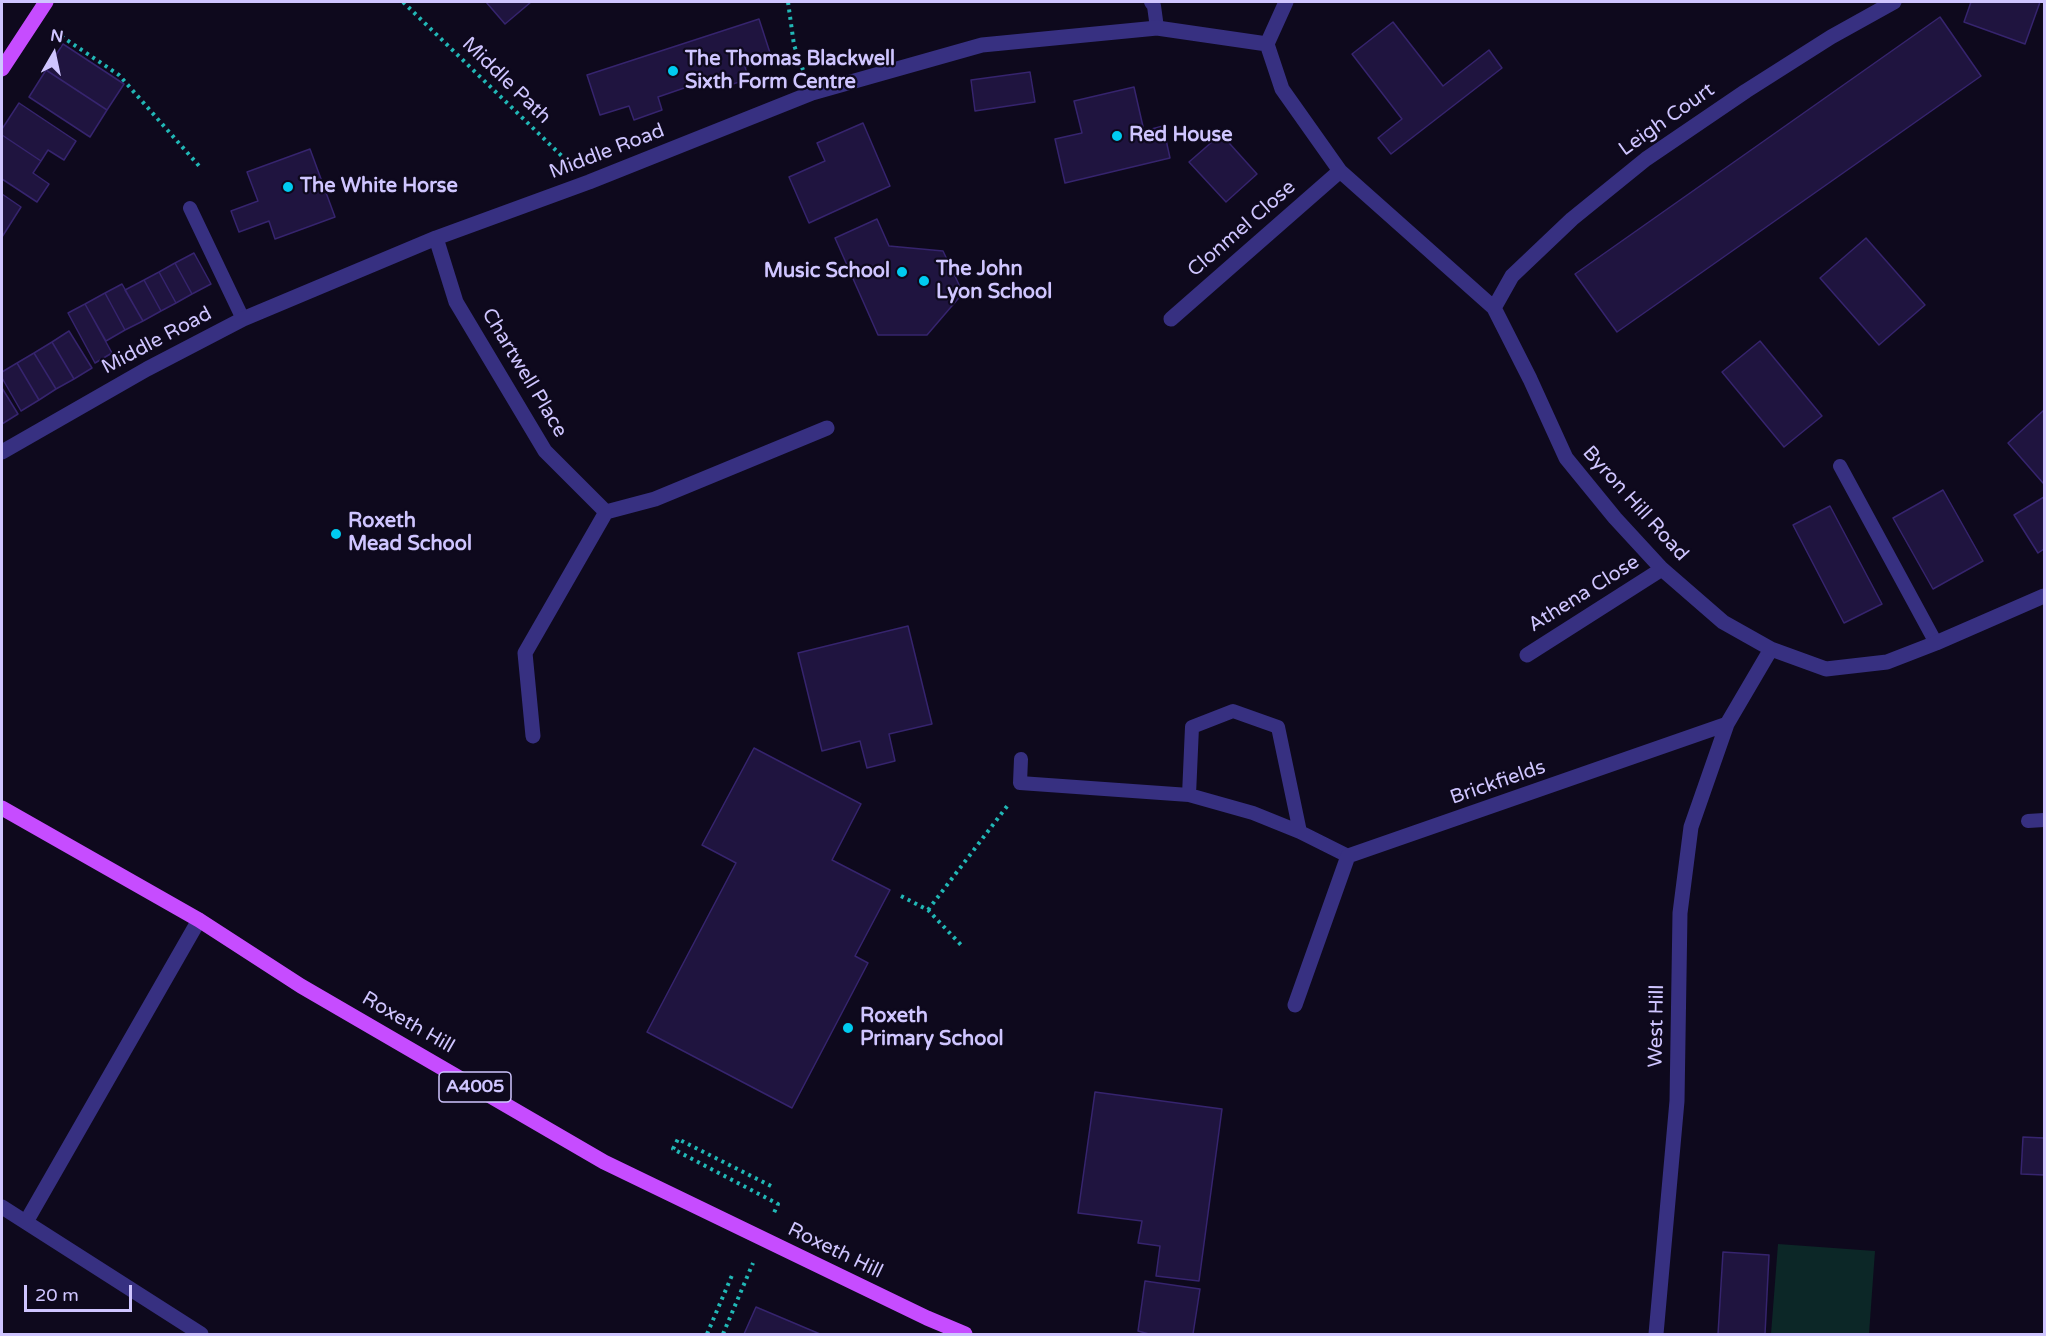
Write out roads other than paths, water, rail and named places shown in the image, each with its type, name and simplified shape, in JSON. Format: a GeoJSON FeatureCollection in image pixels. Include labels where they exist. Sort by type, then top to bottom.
{"type":"FeatureCollection","features":[{"type":"Feature","properties":{"kind":"main road"},"geometry":{"type":"LineString","coordinates":[[2,69],[46,2]]}},
{"type":"Feature","properties":{"kind":"main road","name":"Roxeth Hill"},"geometry":{"type":"LineString","coordinates":[[2,808],[199,920],[301,986],[604,1162],[965,1335]]}},
{"type":"Feature","properties":{"kind":"street"},"geometry":{"type":"LineString","coordinates":[[1267,44],[1286,2]]}},
{"type":"Feature","properties":{"kind":"street","name":"Leigh Court"},"geometry":{"type":"LineString","coordinates":[[1494,308],[1512,276],[1572,219],[1646,159],[1831,37],[1894,2]]}},
{"type":"Feature","properties":{"kind":"street","name":"Middle Road"},"geometry":{"type":"LineString","coordinates":[[2,452],[147,369],[243,319],[436,238],[589,182],[812,93],[982,45],[1157,28],[1267,44]]}},
{"type":"Feature","properties":{"kind":"street","name":"Byron Hill Road"},"geometry":{"type":"LineString","coordinates":[[1267,44],[1282,89],[1340,171],[1494,308],[1530,379],[1566,459],[1615,518],[1662,569],[1723,622],[1772,649],[1826,669],[1887,662],[1936,644],[2044,596]]}},
{"type":"Feature","properties":{"kind":"street","name":"Clonmel Close"},"geometry":{"type":"LineString","coordinates":[[1171,319],[1340,171]]}},
{"type":"Feature","properties":{"kind":"street","name":"Chartwell Place"},"geometry":{"type":"LineString","coordinates":[[436,238],[456,302],[545,451],[606,512]]}},
{"type":"Feature","properties":{"kind":"street"},"geometry":{"type":"LineString","coordinates":[[533,736],[525,653],[606,512],[656,499],[827,428]]}},
{"type":"Feature","properties":{"kind":"street","name":"Athena Close"},"geometry":{"type":"LineString","coordinates":[[1527,655],[1662,569]]}},
{"type":"Feature","properties":{"kind":"street"},"geometry":{"type":"LineString","coordinates":[[1727,724],[1772,649]]}},
{"type":"Feature","properties":{"kind":"street","name":"Brickfields"},"geometry":{"type":"LineString","coordinates":[[1348,856],[1727,724]]}},
{"type":"Feature","properties":{"kind":"street","name":"West Hill"},"geometry":{"type":"LineString","coordinates":[[1656,1335],[1677,1101],[1680,913],[1691,827],[1727,724]]}},
{"type":"Feature","properties":{"kind":"street"},"geometry":{"type":"LineString","coordinates":[[1295,1005],[1348,856]]}},
{"type":"Feature","properties":{"kind":"street"},"geometry":{"type":"LineString","coordinates":[[26,1222],[199,920]]}},
{"type":"Feature","properties":{"kind":"street"},"geometry":{"type":"LineString","coordinates":[[2,1207],[201,1335]]}},
{"type":"Feature","properties":{"kind":"lane"},"geometry":{"type":"LineString","coordinates":[[1151,2],[1154,6],[1157,28]]}},
{"type":"Feature","properties":{"kind":"lane"},"geometry":{"type":"LineString","coordinates":[[190,208],[243,319]]}},
{"type":"Feature","properties":{"kind":"lane"},"geometry":{"type":"LineString","coordinates":[[1840,465],[1936,644]]}},
{"type":"Feature","properties":{"kind":"lane"},"geometry":{"type":"LineString","coordinates":[[1189,795],[1192,727],[1233,711],[1278,727],[1300,832]]}},
{"type":"Feature","properties":{"kind":"lane"},"geometry":{"type":"LineString","coordinates":[[1021,759],[1020,783],[1189,795],[1254,813],[1300,832],[1348,856]]}},
{"type":"Feature","properties":{"kind":"lane"},"geometry":{"type":"LineString","coordinates":[[2028,821],[2044,820]]}},
{"type":"Feature","properties":{"kind":"place","name":"The Thomas Blackwell Sixth Form Centre"},"geometry":{"type":"Point","coordinates":[673,71]}},
{"type":"Feature","properties":{"kind":"place","name":"Red House"},"geometry":{"type":"Point","coordinates":[1117,136]}},
{"type":"Feature","properties":{"kind":"place","name":"The White Horse"},"geometry":{"type":"Point","coordinates":[288,187]}},
{"type":"Feature","properties":{"kind":"place","name":"Music School"},"geometry":{"type":"Point","coordinates":[902,272]}},
{"type":"Feature","properties":{"kind":"place","name":"The John Lyon School"},"geometry":{"type":"Point","coordinates":[924,281]}},
{"type":"Feature","properties":{"kind":"place","name":"Roxeth Mead School"},"geometry":{"type":"Point","coordinates":[336,534]}},
{"type":"Feature","properties":{"kind":"place","name":"Roxeth Primary School"},"geometry":{"type":"Point","coordinates":[848,1028]}}]}
